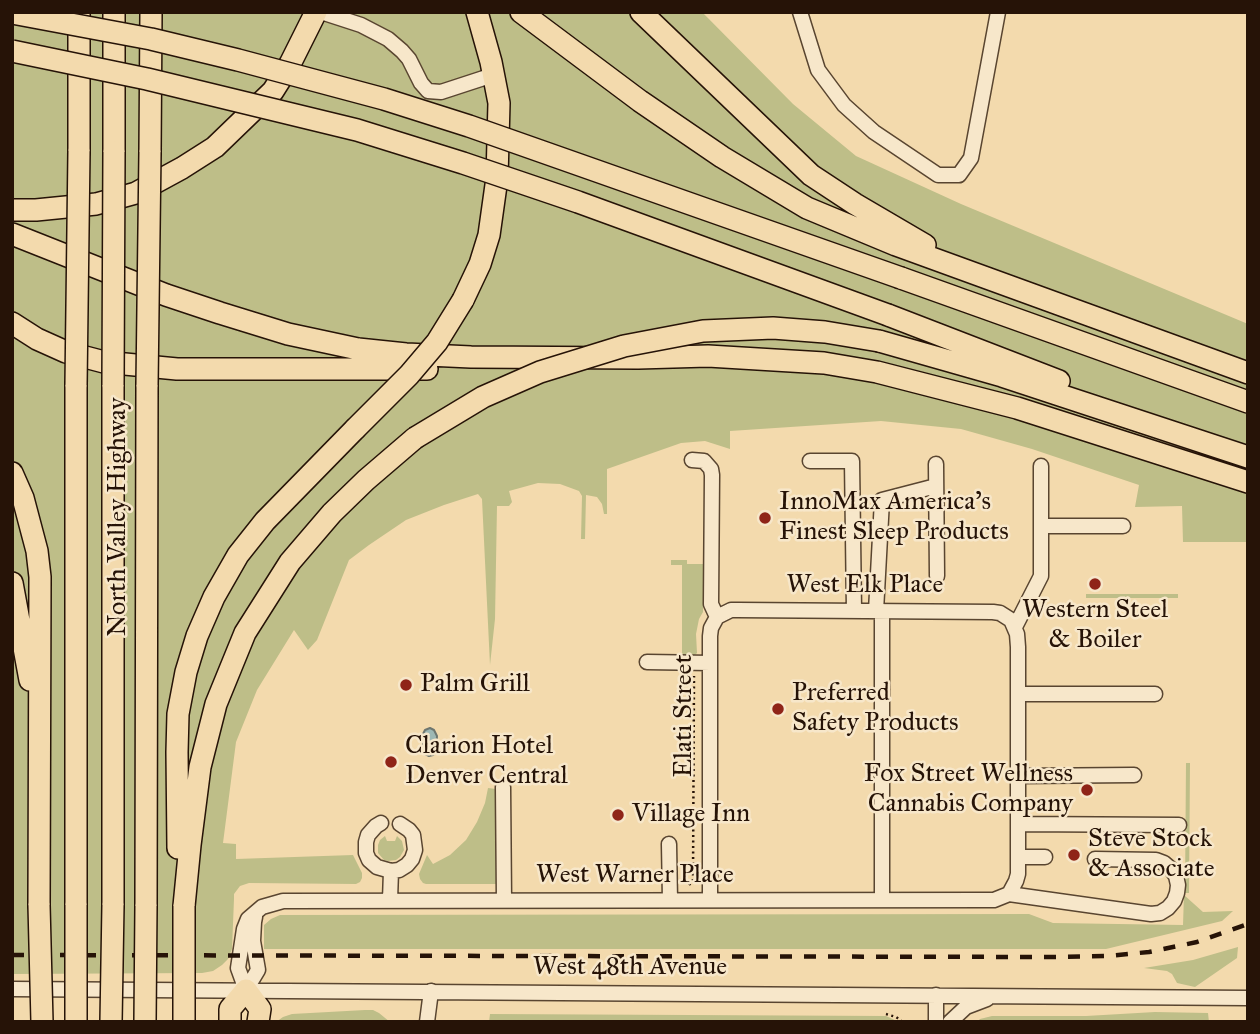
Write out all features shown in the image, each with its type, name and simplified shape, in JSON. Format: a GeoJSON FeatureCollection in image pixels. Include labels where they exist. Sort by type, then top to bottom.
{"type":"FeatureCollection","features":[{"type":"Feature","properties":{"kind":"highway","name":"North Valley Highway"},"geometry":{"type":"LineString","coordinates":[[76,1022],[79,12]]}},
{"type":"Feature","properties":{"kind":"highway"},"geometry":{"type":"LineString","coordinates":[[111,1022],[114,12]]}},
{"type":"Feature","properties":{"kind":"highway","name":"North Valley Highway"},"geometry":{"type":"LineString","coordinates":[[145,1022],[150,12]]}},
{"type":"Feature","properties":{"kind":"highway"},"geometry":{"type":"LineString","coordinates":[[12,210],[96,204],[136,193],[193,161],[215,146],[273,91],[319,12]]}},
{"type":"Feature","properties":{"kind":"highway"},"geometry":{"type":"LineString","coordinates":[[184,906],[178,846],[178,714],[197,636],[214,597],[238,555],[265,521],[409,375],[437,342],[463,300],[480,264],[489,235],[497,178],[499,103],[477,12]]}},
{"type":"Feature","properties":{"kind":"highway"},"geometry":{"type":"LineString","coordinates":[[521,12],[722,158],[807,208],[896,245],[1248,373]]}},
{"type":"Feature","properties":{"kind":"highway"},"geometry":{"type":"LineString","coordinates":[[641,12],[811,175],[922,244],[1005,285]]}},
{"type":"Feature","properties":{"kind":"highway"},"geometry":{"type":"LineString","coordinates":[[12,13],[176,45],[384,99],[469,126],[1248,402]]}},
{"type":"Feature","properties":{"kind":"highway"},"geometry":{"type":"LineString","coordinates":[[12,51],[147,79],[356,130],[463,163],[888,315],[1248,455]]}},
{"type":"Feature","properties":{"kind":"highway"},"geometry":{"type":"LineString","coordinates":[[12,234],[166,295],[288,334],[346,346],[406,354],[471,357],[639,358]]}},
{"type":"Feature","properties":{"kind":"highway"},"geometry":{"type":"LineString","coordinates":[[12,323],[37,339],[66,352],[104,362],[177,369],[463,369],[708,356],[824,363],[877,372],[1017,408],[1248,482]]}},
{"type":"Feature","properties":{"kind":"highway"},"geometry":{"type":"LineString","coordinates":[[184,1022],[184,906],[200,767],[216,704],[245,633],[290,562],[332,513],[415,438],[483,397],[540,372],[624,346],[703,331],[774,328],[825,332],[878,341],[1002,376],[1248,455]]}},
{"type":"Feature","properties":{"kind":"highway"},"geometry":{"type":"LineString","coordinates":[[12,473],[26,510],[37,551],[40,577],[39,905],[42,1022]]}},
{"type":"Feature","properties":{"kind":"highway"},"geometry":{"type":"LineString","coordinates":[[12,583],[26,651],[40,748]]}},
{"type":"Feature","properties":{"kind":"highway"},"geometry":{"type":"LineString","coordinates":[[230,1022],[230,1009],[246,990],[260,1009],[258,1022]]}},
{"type":"Feature","properties":{"kind":"street"},"geometry":{"type":"LineString","coordinates":[[319,12],[361,25],[388,39],[409,59],[428,91],[441,92],[493,75]]}},
{"type":"Feature","properties":{"kind":"street"},"geometry":{"type":"LineString","coordinates":[[800,12],[818,70],[844,105],[874,132],[938,175],[959,175],[971,158],[998,12]]}},
{"type":"Feature","properties":{"kind":"street"},"geometry":{"type":"LineString","coordinates":[[692,460],[704,461],[711,469],[712,475],[711,604],[718,617]]}},
{"type":"Feature","properties":{"kind":"street"},"geometry":{"type":"LineString","coordinates":[[810,461],[852,461],[854,611]]}},
{"type":"Feature","properties":{"kind":"street"},"geometry":{"type":"LineString","coordinates":[[936,464],[937,576]]}},
{"type":"Feature","properties":{"kind":"street"},"geometry":{"type":"LineString","coordinates":[[1009,894],[1017,881],[1018,857],[1018,647],[1013,624],[1041,576],[1041,466]]}},
{"type":"Feature","properties":{"kind":"street"},"geometry":{"type":"LineString","coordinates":[[882,900],[879,611],[882,500],[936,486]]}},
{"type":"Feature","properties":{"kind":"street"},"geometry":{"type":"LineString","coordinates":[[1041,526],[1123,526]]}},
{"type":"Feature","properties":{"kind":"street","name":"West Elk Place"},"geometry":{"type":"LineString","coordinates":[[718,617],[731,610],[993,612],[1000,613],[1013,624]]}},
{"type":"Feature","properties":{"kind":"street","name":"Elati Street"},"geometry":{"type":"LineString","coordinates":[[710,900],[710,663],[711,628],[718,617]]}},
{"type":"Feature","properties":{"kind":"street"},"geometry":{"type":"LineString","coordinates":[[647,662],[710,663]]}},
{"type":"Feature","properties":{"kind":"street"},"geometry":{"type":"LineString","coordinates":[[1018,694],[1155,694]]}},
{"type":"Feature","properties":{"kind":"street"},"geometry":{"type":"LineString","coordinates":[[1018,776],[1134,775]]}},
{"type":"Feature","properties":{"kind":"street"},"geometry":{"type":"LineString","coordinates":[[503,787],[504,900]]}},
{"type":"Feature","properties":{"kind":"street"},"geometry":{"type":"LineString","coordinates":[[381,823],[368,835],[366,853],[374,865],[391,871],[407,865],[415,850],[413,835],[400,824]]}},
{"type":"Feature","properties":{"kind":"street"},"geometry":{"type":"LineString","coordinates":[[1018,824],[1179,825]]}},
{"type":"Feature","properties":{"kind":"street"},"geometry":{"type":"LineString","coordinates":[[669,844],[670,900]]}},
{"type":"Feature","properties":{"kind":"street"},"geometry":{"type":"LineString","coordinates":[[1018,857],[1045,857]]}},
{"type":"Feature","properties":{"kind":"street","name":"West Warner Place"},"geometry":{"type":"LineString","coordinates":[[246,990],[238,968],[248,919],[262,907],[283,901],[995,900],[1009,894],[1151,914],[1160,913],[1174,901],[1178,884],[1176,876],[1164,863],[1156,859],[1096,859]]}},
{"type":"Feature","properties":{"kind":"street"},"geometry":{"type":"LineString","coordinates":[[390,900],[391,871]]}},
{"type":"Feature","properties":{"kind":"street","name":"West 48th Avenue"},"geometry":{"type":"LineString","coordinates":[[12,989],[1248,998]]}},
{"type":"Feature","properties":{"kind":"street"},"geometry":{"type":"LineString","coordinates":[[427,1022],[431,991]]}},
{"type":"Feature","properties":{"kind":"street"},"geometry":{"type":"LineString","coordinates":[[936,995],[936,1022]]}},
{"type":"Feature","properties":{"kind":"street"},"geometry":{"type":"LineString","coordinates":[[950,1022],[966,1007],[998,996]]}},
{"type":"Feature","properties":{"kind":"path"},"geometry":{"type":"LineString","coordinates":[[688,887],[693,880],[694,662]]}},
{"type":"Feature","properties":{"kind":"path"},"geometry":{"type":"LineString","coordinates":[[886,1014],[903,1022]]}},
{"type":"Feature","properties":{"kind":"green space"},"geometry":{"type":"Polygon","coordinates":[[[12,12],[702,12],[793,104],[856,156],[961,204],[1248,324],[1248,542],[1183,542],[1182,506],[1135,507],[1139,485],[1032,449],[961,429],[881,421],[730,431],[730,449],[705,441],[681,443],[607,469],[607,514],[604,514],[597,497],[586,495],[585,539],[581,539],[582,496],[579,491],[560,484],[538,483],[509,491],[512,502],[509,506],[497,506],[495,619],[490,665],[482,499],[478,494],[444,505],[406,520],[349,560],[317,640],[308,650],[294,630],[257,690],[236,742],[223,843],[236,844],[236,859],[353,855],[362,873],[360,882],[249,883],[240,886],[234,894],[232,949],[228,959],[213,971],[12,974],[12,12]]]}},
{"type":"Feature","properties":{"kind":"green space"},"geometry":{"type":"Polygon","coordinates":[[[671,560],[703,564],[703,612],[699,619],[696,634],[697,653],[694,656],[685,656],[682,653],[682,565],[671,565],[671,560]]]}},
{"type":"Feature","properties":{"kind":"green space"},"geometry":{"type":"Polygon","coordinates":[[[1086,594],[1178,594],[1178,598],[1086,598],[1086,594]]]}},
{"type":"Feature","properties":{"kind":"green space"},"geometry":{"type":"Polygon","coordinates":[[[1186,763],[1190,763],[1189,893],[1185,893],[1186,763]]]}},
{"type":"Feature","properties":{"kind":"green space"},"geometry":{"type":"Polygon","coordinates":[[[488,788],[496,789],[496,884],[423,883],[419,874],[427,855],[433,864],[450,855],[466,840],[477,822],[488,788]]]}},
{"type":"Feature","properties":{"kind":"green space"},"geometry":{"type":"Polygon","coordinates":[[[385,836],[387,841],[395,841],[397,836],[402,841],[404,850],[396,860],[384,860],[378,853],[380,840],[385,836]]]}},
{"type":"Feature","properties":{"kind":"green space"},"geometry":{"type":"Polygon","coordinates":[[[1184,895],[1203,912],[1233,911],[1222,921],[1106,949],[264,949],[264,925],[280,915],[1029,914],[1053,923],[1183,925],[1184,895]]]}},
{"type":"Feature","properties":{"kind":"green space"},"geometry":{"type":"Polygon","coordinates":[[[1238,947],[1237,958],[1195,987],[1177,983],[1167,971],[1144,968],[1193,960],[1238,947]]]}},
{"type":"Feature","properties":{"kind":"green space"},"geometry":{"type":"Polygon","coordinates":[[[373,1010],[390,1022],[276,1022],[292,1014],[373,1010]]]}},
{"type":"Feature","properties":{"kind":"green space"},"geometry":{"type":"Polygon","coordinates":[[[1155,1012],[1208,1013],[1209,1022],[977,1022],[992,1016],[1086,1016],[1155,1012]]]}},
{"type":"Feature","properties":{"kind":"green space"},"geometry":{"type":"Polygon","coordinates":[[[490,1014],[886,1016],[899,1022],[489,1022],[490,1014]]]}},
{"type":"Feature","properties":{"kind":"water"},"geometry":{"type":"Polygon","coordinates":[[[430,728],[437,736],[436,752],[429,756],[423,750],[423,734],[430,728]]]}},
{"type":"Feature","properties":{"kind":"railway"},"geometry":{"type":"LineString","coordinates":[[12,955],[1107,956],[1149,952],[1197,942],[1248,924]]}},
{"type":"Feature","properties":{"kind":"place","name":"InnoMax America's Finest Sleep Products"},"geometry":{"type":"Point","coordinates":[765,518]}},
{"type":"Feature","properties":{"kind":"place","name":"Western Steel & Boiler"},"geometry":{"type":"Point","coordinates":[1095,584]}},
{"type":"Feature","properties":{"kind":"place","name":"Palm Grill"},"geometry":{"type":"Point","coordinates":[406,685]}},
{"type":"Feature","properties":{"kind":"place","name":"Preferred Safety Products"},"geometry":{"type":"Point","coordinates":[778,709]}},
{"type":"Feature","properties":{"kind":"place","name":"Clarion Hotel Denver Central"},"geometry":{"type":"Point","coordinates":[391,762]}},
{"type":"Feature","properties":{"kind":"place","name":"Fox Street Wellness Cannabis Company"},"geometry":{"type":"Point","coordinates":[1087,790]}},
{"type":"Feature","properties":{"kind":"place","name":"Village Inn"},"geometry":{"type":"Point","coordinates":[618,815]}},
{"type":"Feature","properties":{"kind":"place","name":"Steve Stock & Associate"},"geometry":{"type":"Point","coordinates":[1074,855]}}]}
